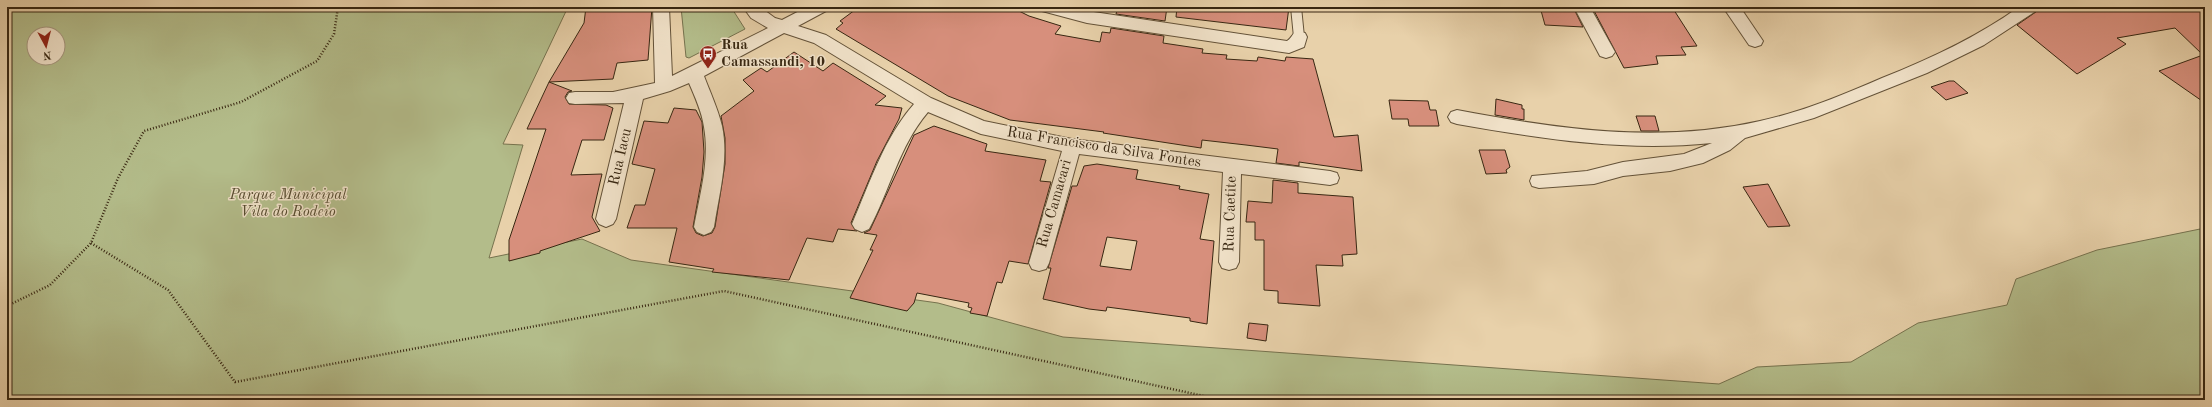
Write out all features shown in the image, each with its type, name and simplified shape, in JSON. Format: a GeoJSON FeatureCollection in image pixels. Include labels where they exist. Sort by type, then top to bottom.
{"type":"FeatureCollection","features":[{"type":"Feature","properties":{"kind":"street"},"geometry":{"type":"LineString","coordinates":[[661,7],[664,87]]}},
{"type":"Feature","properties":{"kind":"street","name":"Rua Francisco da Silva Fontes"},"geometry":{"type":"LineString","coordinates":[[751,7],[757,14],[783,26],[820,39],[926,103],[981,127],[1072,146],[1330,178]]}},
{"type":"Feature","properties":{"kind":"street"},"geometry":{"type":"LineString","coordinates":[[575,98],[613,98],[635,95],[664,87],[694,74],[820,7]]}},
{"type":"Feature","properties":{"kind":"street"},"geometry":{"type":"LineString","coordinates":[[1048,7],[1087,17],[1283,46],[1294,46],[1298,43],[1299,37]]}},
{"type":"Feature","properties":{"kind":"street"},"geometry":{"type":"LineString","coordinates":[[1582,7],[1606,52]]}},
{"type":"Feature","properties":{"kind":"street"},"geometry":{"type":"LineString","coordinates":[[1732,7],[1755,41]]}},
{"type":"Feature","properties":{"kind":"street"},"geometry":{"type":"LineString","coordinates":[[1457,117],[1606,140],[1673,140],[1741,132],[1794,118],[1842,102],[1918,71],[1970,45],[2030,7]]}},
{"type":"Feature","properties":{"kind":"street"},"geometry":{"type":"LineString","coordinates":[[694,74],[708,111],[714,138],[713,168],[704,227]]}},
{"type":"Feature","properties":{"kind":"street","name":"Rua Iacu"},"geometry":{"type":"LineString","coordinates":[[606,219],[635,95]]}},
{"type":"Feature","properties":{"kind":"street"},"geometry":{"type":"LineString","coordinates":[[862,224],[897,142],[908,123],[926,103]]}},
{"type":"Feature","properties":{"kind":"street"},"geometry":{"type":"LineString","coordinates":[[1539,181],[1580,179],[1625,169],[1674,165],[1689,161],[1720,147],[1741,132]]}},
{"type":"Feature","properties":{"kind":"street","name":"Rua Camacari"},"geometry":{"type":"LineString","coordinates":[[1039,262],[1072,146]]}},
{"type":"Feature","properties":{"kind":"street","name":"Rua Caetite"},"geometry":{"type":"LineString","coordinates":[[1229,262],[1232,167]]}},
{"type":"Feature","properties":{"kind":"lane"},"geometry":{"type":"LineString","coordinates":[[1296,7],[1299,37]]}},
{"type":"Feature","properties":{"kind":"path"},"geometry":{"type":"LineString","coordinates":[[7,306],[50,285],[91,243],[118,178],[144,131],[241,102],[317,61],[334,34],[338,7]]}},
{"type":"Feature","properties":{"kind":"path"},"geometry":{"type":"LineString","coordinates":[[91,243],[168,290],[235,382],[724,291],[1222,400]]}},
{"type":"Feature","properties":{"kind":"green space","name":"Parque Municipal Vila do Rodeio"},"geometry":{"type":"Polygon","coordinates":[[[7,7],[568,7],[503,144],[523,145],[489,258],[582,239],[631,260],[938,303],[1063,337],[1719,384],[1757,367],[1851,362],[1918,323],[2007,305],[2016,279],[2097,250],[2205,228],[2205,400],[7,400],[7,7]]]}},
{"type":"Feature","properties":{"kind":"green space"},"geometry":{"type":"Polygon","coordinates":[[[681,7],[731,7],[745,29],[689,58],[686,57],[681,7]]]}},
{"type":"Feature","properties":{"kind":"building"},"geometry":{"type":"Polygon","coordinates":[[[586,7],[652,7],[648,60],[617,63],[613,79],[549,82],[584,23],[586,7]]]}},
{"type":"Feature","properties":{"kind":"building"},"geometry":{"type":"Polygon","coordinates":[[[859,7],[1011,7],[1029,16],[1061,26],[1055,34],[1100,42],[1102,32],[1110,33],[1111,28],[1164,36],[1163,43],[1203,49],[1202,53],[1227,55],[1226,59],[1257,61],[1258,57],[1285,61],[1286,57],[1313,59],[1334,137],[1358,135],[1362,171],[1299,162],[1299,166],[1276,163],[1278,149],[1202,140],[1201,148],[1103,133],[1104,132],[1010,120],[948,96],[836,29],[843,23],[840,21],[859,7]]]}},
{"type":"Feature","properties":{"kind":"building"},"geometry":{"type":"Polygon","coordinates":[[[1118,7],[1167,7],[1165,21],[1116,14],[1118,7]]]}},
{"type":"Feature","properties":{"kind":"building"},"geometry":{"type":"Polygon","coordinates":[[[1177,7],[1289,7],[1286,30],[1176,17],[1177,7]]]}},
{"type":"Feature","properties":{"kind":"building"},"geometry":{"type":"Polygon","coordinates":[[[1540,7],[1573,7],[1583,27],[1545,25],[1540,7]]]}},
{"type":"Feature","properties":{"kind":"building"},"geometry":{"type":"Polygon","coordinates":[[[1592,7],[1672,7],[1697,46],[1681,47],[1686,55],[1656,56],[1658,64],[1624,68],[1592,7]]]}},
{"type":"Feature","properties":{"kind":"building"},"geometry":{"type":"Polygon","coordinates":[[[2043,7],[2205,7],[2205,103],[2159,71],[2203,55],[2175,28],[2117,38],[2126,44],[2077,74],[2017,25],[2043,7]]]}},
{"type":"Feature","properties":{"kind":"building"},"geometry":{"type":"Polygon","coordinates":[[[794,52],[823,71],[833,63],[886,96],[875,105],[902,108],[899,119],[877,161],[851,223],[857,231],[838,229],[833,242],[807,238],[789,280],[712,272],[714,269],[669,262],[677,228],[627,228],[635,205],[645,205],[655,169],[632,164],[644,121],[668,123],[674,108],[696,110],[702,122],[704,152],[702,177],[693,227],[696,233],[703,236],[712,233],[715,227],[725,164],[725,138],[721,116],[754,91],[743,80],[761,68],[767,72],[794,52]]]}},
{"type":"Feature","properties":{"kind":"building"},"geometry":{"type":"Polygon","coordinates":[[[1949,81],[1954,81],[1968,93],[1946,100],[1931,87],[1949,81]]]}},
{"type":"Feature","properties":{"kind":"building"},"geometry":{"type":"Polygon","coordinates":[[[549,82],[572,91],[568,92],[565,97],[569,104],[606,105],[613,108],[604,140],[582,140],[571,175],[602,174],[592,217],[600,231],[540,251],[540,253],[509,261],[509,240],[546,129],[527,129],[549,82]]]}},
{"type":"Feature","properties":{"kind":"building"},"geometry":{"type":"Polygon","coordinates":[[[1496,99],[1522,105],[1522,109],[1524,109],[1524,120],[1495,115],[1496,99]]]}},
{"type":"Feature","properties":{"kind":"building"},"geometry":{"type":"Polygon","coordinates":[[[1389,100],[1428,101],[1430,110],[1436,110],[1439,126],[1409,126],[1408,119],[1392,119],[1389,100]]]}},
{"type":"Feature","properties":{"kind":"building"},"geometry":{"type":"Polygon","coordinates":[[[1636,116],[1655,116],[1659,131],[1641,131],[1636,116]]]}},
{"type":"Feature","properties":{"kind":"building"},"geometry":{"type":"Polygon","coordinates":[[[934,126],[987,144],[985,151],[1046,160],[1040,181],[1051,182],[1028,264],[1009,261],[1002,283],[997,282],[987,316],[970,313],[972,308],[968,307],[969,303],[917,293],[914,303],[907,311],[850,298],[873,250],[870,250],[877,235],[864,233],[870,230],[914,135],[934,126]]]}},
{"type":"Feature","properties":{"kind":"building"},"geometry":{"type":"Polygon","coordinates":[[[1479,150],[1505,150],[1510,167],[1506,170],[1507,173],[1486,174],[1479,150]]]}},
{"type":"Feature","properties":{"kind":"building"},"geometry":{"type":"Polygon","coordinates":[[[1097,164],[1138,170],[1136,179],[1180,186],[1179,189],[1209,194],[1200,239],[1214,241],[1207,324],[1190,321],[1190,318],[1107,307],[1106,311],[1089,309],[1043,299],[1051,268],[1048,268],[1072,186],[1077,186],[1084,166],[1097,164]],[[1107,237],[1100,266],[1131,270],[1137,241],[1107,237]]]}},
{"type":"Feature","properties":{"kind":"building"},"geometry":{"type":"Polygon","coordinates":[[[1273,180],[1298,183],[1298,193],[1353,197],[1357,254],[1342,255],[1343,266],[1316,265],[1320,306],[1278,303],[1278,291],[1264,290],[1264,240],[1255,240],[1255,222],[1246,222],[1248,201],[1272,203],[1273,180]]]}},
{"type":"Feature","properties":{"kind":"building"},"geometry":{"type":"Polygon","coordinates":[[[1768,184],[1790,226],[1768,227],[1743,187],[1768,184]]]}},
{"type":"Feature","properties":{"kind":"building"},"geometry":{"type":"Polygon","coordinates":[[[1249,323],[1268,325],[1266,341],[1247,338],[1249,323]]]}},
{"type":"Feature","properties":{"kind":"place","name":"Rua Camassandi, 10"},"geometry":{"type":"Point","coordinates":[708,69]}}]}
